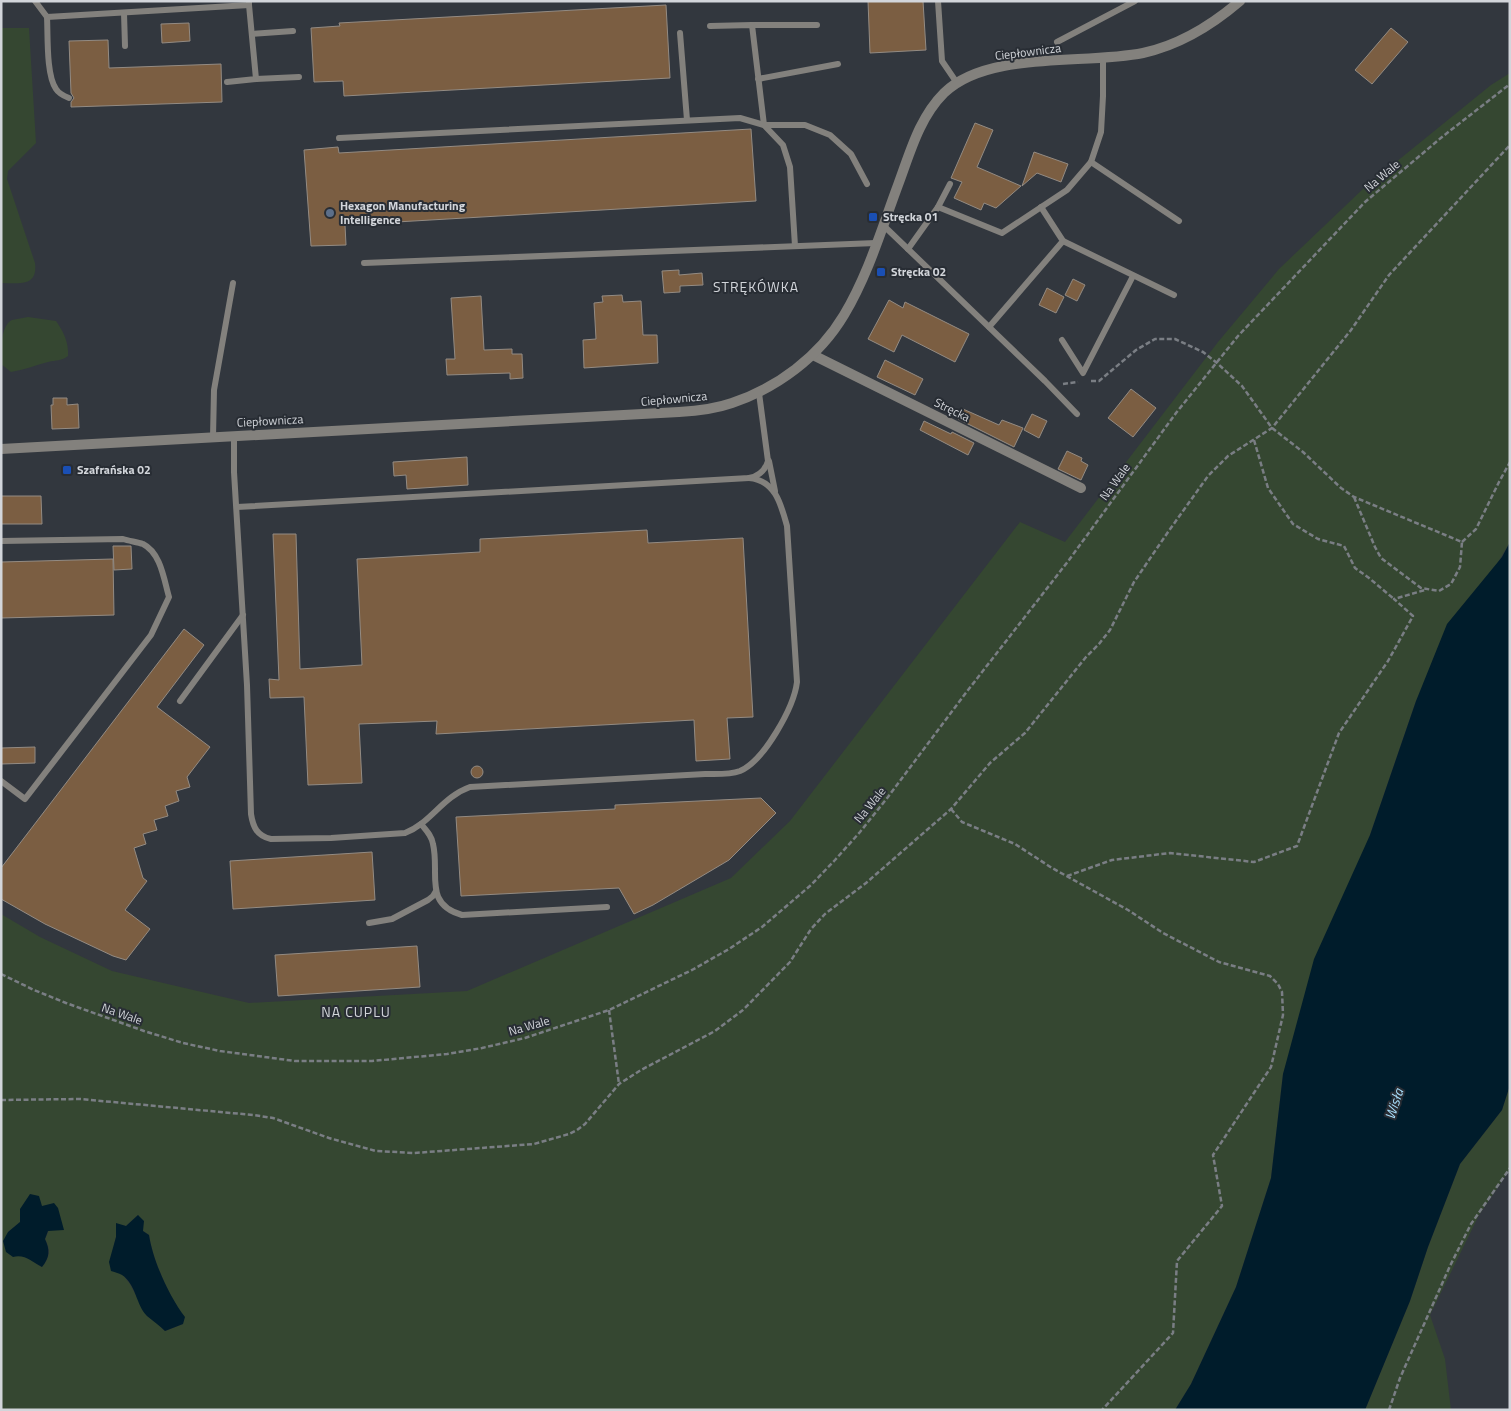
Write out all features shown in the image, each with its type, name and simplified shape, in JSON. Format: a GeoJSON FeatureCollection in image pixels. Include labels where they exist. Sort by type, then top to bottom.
{"type":"FeatureCollection","features":[{"type":"Feature","properties":{"kind":"street","name":"Ciepłownicza"},"geometry":{"type":"LineString","coordinates":[[1,449],[679,412],[706,410],[731,404],[759,393],[798,367],[813,355],[843,317],[856,294],[913,143],[924,120],[934,104],[957,83],[980,72],[1007,66],[1126,56],[1163,47],[1192,35],[1240,1]]}},
{"type":"Feature","properties":{"kind":"street","name":"Stręcka"},"geometry":{"type":"LineString","coordinates":[[813,355],[1081,488]]}},
{"type":"Feature","properties":{"kind":"lane"},"geometry":{"type":"LineString","coordinates":[[35,1],[47,17],[50,75],[56,90],[62,96],[69,98]]}},
{"type":"Feature","properties":{"kind":"lane"},"geometry":{"type":"LineString","coordinates":[[938,1],[942,61],[957,83]]}},
{"type":"Feature","properties":{"kind":"lane"},"geometry":{"type":"LineString","coordinates":[[1057,42],[1135,1]]}},
{"type":"Feature","properties":{"kind":"lane"},"geometry":{"type":"LineString","coordinates":[[47,17],[249,3],[256,79]]}},
{"type":"Feature","properties":{"kind":"lane"},"geometry":{"type":"LineString","coordinates":[[124,13],[125,46]]}},
{"type":"Feature","properties":{"kind":"lane"},"geometry":{"type":"LineString","coordinates":[[710,26],[818,25]]}},
{"type":"Feature","properties":{"kind":"lane"},"geometry":{"type":"LineString","coordinates":[[752,26],[764,125],[783,145],[790,167],[795,246]]}},
{"type":"Feature","properties":{"kind":"lane"},"geometry":{"type":"LineString","coordinates":[[252,34],[293,31]]}},
{"type":"Feature","properties":{"kind":"lane"},"geometry":{"type":"LineString","coordinates":[[680,33],[687,120]]}},
{"type":"Feature","properties":{"kind":"lane"},"geometry":{"type":"LineString","coordinates":[[938,207],[1002,233],[1067,190],[1091,162],[1101,132],[1103,96],[1102,58]]}},
{"type":"Feature","properties":{"kind":"lane"},"geometry":{"type":"LineString","coordinates":[[758,79],[838,64]]}},
{"type":"Feature","properties":{"kind":"lane"},"geometry":{"type":"LineString","coordinates":[[227,82],[299,77]]}},
{"type":"Feature","properties":{"kind":"lane"},"geometry":{"type":"LineString","coordinates":[[339,138],[740,118],[764,125],[805,125],[830,135],[851,154],[867,184]]}},
{"type":"Feature","properties":{"kind":"lane"},"geometry":{"type":"LineString","coordinates":[[1091,162],[1179,221]]}},
{"type":"Feature","properties":{"kind":"lane"},"geometry":{"type":"LineString","coordinates":[[908,249],[938,207],[950,184]]}},
{"type":"Feature","properties":{"kind":"lane"},"geometry":{"type":"LineString","coordinates":[[1041,207],[1063,241],[1174,295]]}},
{"type":"Feature","properties":{"kind":"lane"},"geometry":{"type":"LineString","coordinates":[[883,225],[1078,414]]}},
{"type":"Feature","properties":{"kind":"lane"},"geometry":{"type":"LineString","coordinates":[[990,328],[1063,241]]}},
{"type":"Feature","properties":{"kind":"lane"},"geometry":{"type":"LineString","coordinates":[[364,263],[876,243]]}},
{"type":"Feature","properties":{"kind":"lane"},"geometry":{"type":"LineString","coordinates":[[1062,340],[1083,373],[1133,276]]}},
{"type":"Feature","properties":{"kind":"lane"},"geometry":{"type":"LineString","coordinates":[[213,437],[214,390],[233,283]]}},
{"type":"Feature","properties":{"kind":"lane"},"geometry":{"type":"LineString","coordinates":[[234,436],[234,472],[243,614],[251,814],[256,831],[264,838],[271,839],[396,834],[412,830],[449,798],[470,787],[730,773],[738,772],[752,762],[784,720],[794,696],[797,682],[788,532],[768,458],[759,393]]}},
{"type":"Feature","properties":{"kind":"lane"},"geometry":{"type":"LineString","coordinates":[[237,507],[749,478],[761,474],[767,466],[768,458]]}},
{"type":"Feature","properties":{"kind":"lane"},"geometry":{"type":"LineString","coordinates":[[749,478],[763,481],[772,489],[777,497]]}},
{"type":"Feature","properties":{"kind":"lane"},"geometry":{"type":"LineString","coordinates":[[1,541],[123,539],[143,544],[157,558],[169,597],[151,635],[25,799],[1,781]]}},
{"type":"Feature","properties":{"kind":"lane"},"geometry":{"type":"LineString","coordinates":[[180,701],[243,614]]}},
{"type":"Feature","properties":{"kind":"lane"},"geometry":{"type":"LineString","coordinates":[[421,824],[427,831],[433,844],[438,900],[443,907],[452,912],[462,915],[607,907]]}},
{"type":"Feature","properties":{"kind":"lane"},"geometry":{"type":"LineString","coordinates":[[369,923],[392,919],[428,900],[436,891]]}},
{"type":"Feature","properties":{"kind":"path","name":"Na Wale"},"geometry":{"type":"LineString","coordinates":[[1,974],[74,1006],[144,1031],[220,1051],[295,1061],[372,1061],[447,1054],[525,1038],[609,1010],[683,975],[729,949],[762,927],[788,905],[835,860],[888,797],[1069,560],[1176,413],[1244,330],[1365,202],[1510,84]]}},
{"type":"Feature","properties":{"kind":"path"},"geometry":{"type":"LineString","coordinates":[[1,1100],[80,1099],[253,1114],[272,1118],[361,1148],[393,1153],[534,1144],[569,1134],[585,1124],[619,1084],[641,1070],[715,1031],[743,1010],[790,962],[810,929],[825,914],[866,883],[951,808],[990,763],[1025,733],[1110,630],[1134,582],[1208,476],[1228,456],[1272,428],[1351,330],[1389,275],[1510,145]]}},
{"type":"Feature","properties":{"kind":"path"},"geometry":{"type":"LineString","coordinates":[[1090,382],[1099,381],[1136,350],[1155,339],[1175,339],[1204,352],[1217,363],[1242,386],[1272,428],[1303,452],[1341,488],[1354,497],[1462,542]]}},
{"type":"Feature","properties":{"kind":"path"},"geometry":{"type":"LineString","coordinates":[[1045,381],[1062,384],[1081,382]]}},
{"type":"Feature","properties":{"kind":"path"},"geometry":{"type":"LineString","coordinates":[[1067,876],[1112,860],[1170,853],[1254,862],[1297,846],[1339,733],[1388,660],[1413,616],[1355,568],[1344,546],[1318,539],[1293,524],[1268,488],[1254,440]]}},
{"type":"Feature","properties":{"kind":"path"},"geometry":{"type":"LineString","coordinates":[[1354,497],[1375,547],[1382,558],[1421,588],[1439,591],[1451,584],[1460,567],[1462,542],[1476,529],[1498,482],[1510,462]]}},
{"type":"Feature","properties":{"kind":"path"},"geometry":{"type":"LineString","coordinates":[[1394,599],[1428,589]]}},
{"type":"Feature","properties":{"kind":"path"},"geometry":{"type":"LineString","coordinates":[[951,808],[962,822],[1015,844],[1128,910],[1163,933],[1219,962],[1270,976],[1278,984],[1282,992],[1283,1015],[1271,1067],[1214,1155],[1222,1206],[1177,1260],[1173,1333],[1102,1410]]}},
{"type":"Feature","properties":{"kind":"path"},"geometry":{"type":"LineString","coordinates":[[609,1010],[619,1084]]}},
{"type":"Feature","properties":{"kind":"path"},"geometry":{"type":"LineString","coordinates":[[1389,1410],[1400,1378],[1450,1266],[1471,1224],[1510,1168]]}},
{"type":"Feature","properties":{"kind":"green space"},"geometry":{"type":"Polygon","coordinates":[[[1,28],[29,28],[36,143],[8,171],[7,179],[35,263],[35,271],[30,280],[20,283],[1,283],[1,28]]]}},
{"type":"Feature","properties":{"kind":"green space"},"geometry":{"type":"Polygon","coordinates":[[[1510,73],[1510,542],[1416,701],[1370,835],[1283,1074],[1271,1178],[1236,1287],[1191,1384],[1175,1410],[1,1410],[1,914],[40,937],[112,971],[249,1003],[467,991],[731,878],[790,821],[1020,522],[1065,542],[1218,342],[1279,269],[1364,188],[1491,85],[1510,73]],[[42,1206],[20,1209],[20,1222],[8,1232],[20,1255],[42,1267],[49,1253],[45,1239],[49,1230],[63,1230],[60,1219],[42,1206]],[[138,1215],[126,1226],[116,1224],[114,1246],[123,1275],[147,1316],[165,1331],[183,1324],[184,1317],[162,1278],[149,1235],[143,1231],[138,1215]]]}},
{"type":"Feature","properties":{"kind":"green space"},"geometry":{"type":"Polygon","coordinates":[[[28,317],[56,321],[65,337],[68,346],[68,356],[61,360],[11,372],[1,364],[3,333],[8,323],[12,320],[28,317]]]}},
{"type":"Feature","properties":{"kind":"green space"},"geometry":{"type":"Polygon","coordinates":[[[1510,1085],[1510,1169],[1479,1215],[1430,1315],[1445,1359],[1451,1410],[1365,1410],[1410,1301],[1428,1247],[1460,1164],[1502,1110],[1510,1085]]]}},
{"type":"Feature","properties":{"kind":"water","name":"Wisła"},"geometry":{"type":"Polygon","coordinates":[[[1510,542],[1510,1085],[1502,1110],[1460,1164],[1428,1247],[1410,1301],[1365,1410],[1175,1410],[1191,1384],[1236,1287],[1271,1178],[1283,1074],[1314,959],[1370,835],[1416,701],[1447,624],[1502,557],[1510,542]]]}},
{"type":"Feature","properties":{"kind":"water"},"geometry":{"type":"Polygon","coordinates":[[[30,1194],[39,1196],[42,1206],[54,1203],[58,1208],[64,1230],[48,1231],[45,1239],[48,1247],[47,1260],[42,1267],[25,1258],[13,1257],[6,1252],[3,1241],[8,1232],[20,1222],[20,1209],[30,1194]]]}},
{"type":"Feature","properties":{"kind":"water"},"geometry":{"type":"Polygon","coordinates":[[[138,1215],[144,1221],[143,1231],[149,1235],[162,1278],[185,1317],[183,1324],[165,1331],[143,1311],[127,1279],[121,1274],[111,1271],[109,1262],[116,1237],[116,1223],[126,1226],[138,1215]]]}},
{"type":"Feature","properties":{"kind":"building"},"geometry":{"type":"Polygon","coordinates":[[[868,1],[923,1],[926,50],[870,53],[868,1]]]}},
{"type":"Feature","properties":{"kind":"building"},"geometry":{"type":"Polygon","coordinates":[[[666,5],[670,78],[344,96],[343,81],[314,82],[311,28],[340,26],[339,23],[666,5]]]}},
{"type":"Feature","properties":{"kind":"building"},"geometry":{"type":"Polygon","coordinates":[[[189,23],[190,41],[162,43],[161,24],[189,23]]]}},
{"type":"Feature","properties":{"kind":"building"},"geometry":{"type":"Polygon","coordinates":[[[1391,28],[1408,42],[1372,84],[1355,70],[1391,28]]]}},
{"type":"Feature","properties":{"kind":"building"},"geometry":{"type":"Polygon","coordinates":[[[108,40],[109,68],[221,64],[222,102],[71,107],[71,102],[74,98],[71,93],[69,41],[108,40]]]}},
{"type":"Feature","properties":{"kind":"building"},"geometry":{"type":"Polygon","coordinates":[[[975,123],[993,130],[977,167],[1021,186],[996,208],[984,203],[981,210],[954,198],[962,182],[951,178],[975,123]]]}},
{"type":"Feature","properties":{"kind":"building"},"geometry":{"type":"Polygon","coordinates":[[[751,129],[756,201],[345,225],[346,245],[311,246],[304,150],[338,147],[339,153],[751,129]]]}},
{"type":"Feature","properties":{"kind":"building"},"geometry":{"type":"Polygon","coordinates":[[[1034,152],[1068,164],[1061,182],[1037,173],[1022,186],[1034,152]]]}},
{"type":"Feature","properties":{"kind":"building"},"geometry":{"type":"Polygon","coordinates":[[[679,270],[679,275],[702,273],[703,285],[680,286],[680,292],[664,293],[662,271],[679,270]]]}},
{"type":"Feature","properties":{"kind":"building"},"geometry":{"type":"Polygon","coordinates":[[[1073,279],[1085,285],[1077,301],[1065,295],[1073,279]]]}},
{"type":"Feature","properties":{"kind":"building"},"geometry":{"type":"Polygon","coordinates":[[[1047,288],[1064,297],[1056,313],[1039,305],[1047,288]]]}},
{"type":"Feature","properties":{"kind":"building"},"geometry":{"type":"Polygon","coordinates":[[[622,295],[623,302],[641,301],[643,335],[657,335],[658,363],[584,368],[583,340],[596,339],[594,303],[603,302],[602,296],[622,295]]]}},
{"type":"Feature","properties":{"kind":"building"},"geometry":{"type":"Polygon","coordinates":[[[481,296],[484,350],[512,349],[512,354],[522,354],[523,378],[510,379],[510,373],[447,375],[446,359],[455,359],[451,298],[481,296]]]}},
{"type":"Feature","properties":{"kind":"building"},"geometry":{"type":"Polygon","coordinates":[[[889,300],[903,308],[905,302],[969,334],[955,362],[902,335],[894,352],[868,339],[889,300]]]}},
{"type":"Feature","properties":{"kind":"building"},"geometry":{"type":"Polygon","coordinates":[[[885,360],[923,379],[915,395],[877,377],[885,360]]]}},
{"type":"Feature","properties":{"kind":"building"},"geometry":{"type":"Polygon","coordinates":[[[1131,389],[1156,408],[1133,437],[1108,418],[1131,389]]]}},
{"type":"Feature","properties":{"kind":"building"},"geometry":{"type":"Polygon","coordinates":[[[53,398],[67,398],[67,405],[78,404],[79,428],[52,429],[51,405],[53,405],[53,398]]]}},
{"type":"Feature","properties":{"kind":"building"},"geometry":{"type":"Polygon","coordinates":[[[963,409],[999,425],[1002,420],[1023,428],[1014,447],[958,419],[963,409]]]}},
{"type":"Feature","properties":{"kind":"building"},"geometry":{"type":"Polygon","coordinates":[[[1032,414],[1047,421],[1039,438],[1024,430],[1032,414]]]}},
{"type":"Feature","properties":{"kind":"building"},"geometry":{"type":"Polygon","coordinates":[[[924,421],[974,443],[968,455],[920,430],[924,421]]]}},
{"type":"Feature","properties":{"kind":"building"},"geometry":{"type":"Polygon","coordinates":[[[1067,451],[1082,458],[1081,461],[1088,465],[1081,480],[1058,469],[1067,451]]]}},
{"type":"Feature","properties":{"kind":"building"},"geometry":{"type":"Polygon","coordinates":[[[467,457],[468,485],[407,489],[406,475],[394,476],[393,462],[467,457]]]}},
{"type":"Feature","properties":{"kind":"building"},"geometry":{"type":"Polygon","coordinates":[[[1,496],[41,496],[42,524],[1,524],[1,496]]]}},
{"type":"Feature","properties":{"kind":"building"},"geometry":{"type":"Polygon","coordinates":[[[647,530],[648,543],[743,538],[753,717],[727,718],[730,759],[696,761],[694,720],[436,734],[437,721],[359,724],[362,783],[308,785],[304,697],[270,698],[269,679],[279,680],[273,534],[296,534],[300,669],[362,665],[357,559],[480,552],[480,539],[647,530]]]}},
{"type":"Feature","properties":{"kind":"building"},"geometry":{"type":"Polygon","coordinates":[[[113,546],[131,546],[132,569],[114,570],[113,546]]]}},
{"type":"Feature","properties":{"kind":"building"},"geometry":{"type":"Polygon","coordinates":[[[113,559],[114,615],[1,618],[1,562],[113,559]]]}},
{"type":"Feature","properties":{"kind":"building"},"geometry":{"type":"Polygon","coordinates":[[[184,629],[204,645],[157,707],[210,747],[187,777],[190,787],[176,791],[179,801],[165,806],[168,816],[154,820],[157,830],[143,834],[146,844],[134,848],[143,878],[147,881],[125,910],[150,929],[126,960],[113,956],[45,924],[1,899],[1,868],[184,629]]]}},
{"type":"Feature","properties":{"kind":"building"},"geometry":{"type":"Polygon","coordinates":[[[35,747],[35,763],[1,764],[1,748],[35,747]]]}},
{"type":"Feature","properties":{"kind":"building"},"geometry":{"type":"Polygon","coordinates":[[[479,766],[482,767],[482,777],[475,778],[472,777],[471,770],[472,767],[479,766]]]}},
{"type":"Feature","properties":{"kind":"building"},"geometry":{"type":"Polygon","coordinates":[[[761,798],[776,813],[729,860],[653,905],[634,914],[619,888],[461,896],[456,817],[615,809],[615,805],[761,798]]]}},
{"type":"Feature","properties":{"kind":"building"},"geometry":{"type":"Polygon","coordinates":[[[372,852],[375,900],[233,909],[230,861],[372,852]]]}},
{"type":"Feature","properties":{"kind":"building"},"geometry":{"type":"Polygon","coordinates":[[[417,946],[420,987],[278,996],[275,955],[417,946]]]}},
{"type":"Feature","properties":{"kind":"place","name":"Hexagon Manufacturing Intelligence"},"geometry":{"type":"Point","coordinates":[330,213]}},
{"type":"Feature","properties":{"kind":"place","name":"Stręcka 01"},"geometry":{"type":"Point","coordinates":[873,217]}},
{"type":"Feature","properties":{"kind":"place","name":"Stręcka 02"},"geometry":{"type":"Point","coordinates":[881,272]}},
{"type":"Feature","properties":{"kind":"place","name":"Szafrańska 02"},"geometry":{"type":"Point","coordinates":[67,470]}},
{"type":"Feature","properties":{"kind":"district","name":"STRĘKÓWKA"},"geometry":{"type":"Point","coordinates":[756,287]}},
{"type":"Feature","properties":{"kind":"district","name":"NA CUPLU"},"geometry":{"type":"Point","coordinates":[356,1012]}}]}
